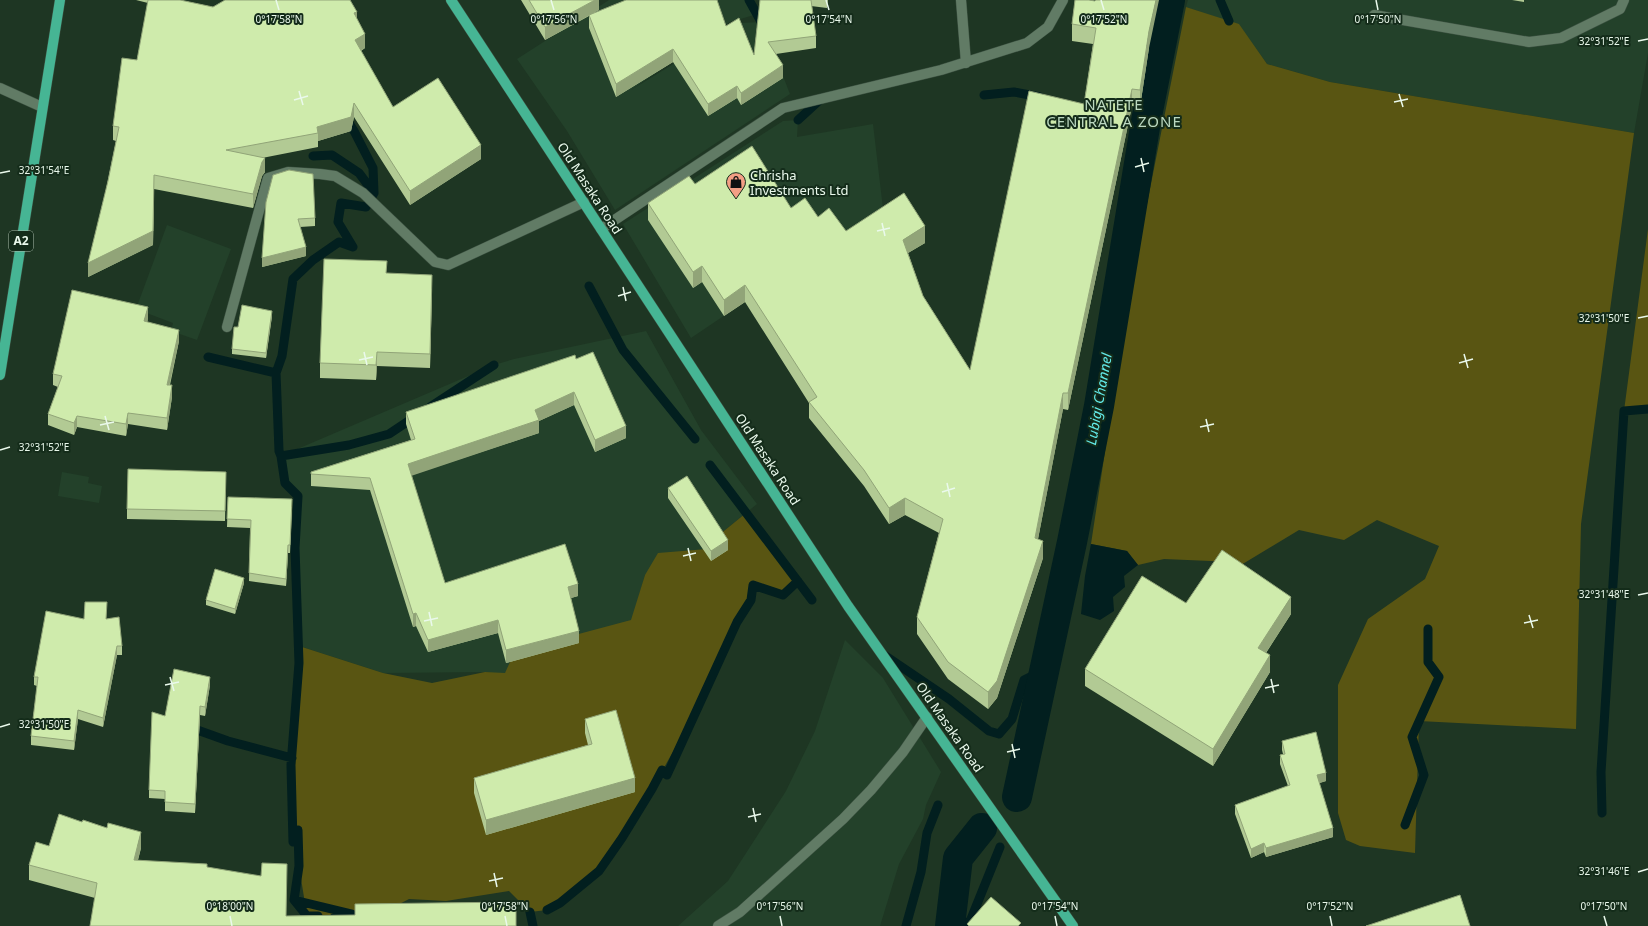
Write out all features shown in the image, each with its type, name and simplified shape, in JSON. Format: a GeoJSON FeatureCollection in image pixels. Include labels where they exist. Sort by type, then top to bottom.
{"type":"FeatureCollection","features":[{"type":"Feature","properties":{"kind":"main road","name":"A2"},"geometry":{"type":"LineString","coordinates":[[0,374],[1,358],[60,0]]}},
{"type":"Feature","properties":{"kind":"main road","name":"Old Masaka Road"},"geometry":{"type":"LineString","coordinates":[[451,0],[848,606],[1073,926]]}},
{"type":"Feature","properties":{"kind":"street"},"geometry":{"type":"LineString","coordinates":[[961,0],[966,63]]}},
{"type":"Feature","properties":{"kind":"street"},"geometry":{"type":"LineString","coordinates":[[602,229],[783,108],[941,70],[1027,44],[1048,27],[1063,0]]}},
{"type":"Feature","properties":{"kind":"street"},"geometry":{"type":"LineString","coordinates":[[1374,15],[1529,42],[1561,38],[1620,9],[1624,0]]}},
{"type":"Feature","properties":{"kind":"street"},"geometry":{"type":"LineString","coordinates":[[0,88],[42,107]]}},
{"type":"Feature","properties":{"kind":"street"},"geometry":{"type":"LineString","coordinates":[[227,327],[268,178],[288,172],[335,176],[363,193],[434,262],[448,265],[584,202]]}},
{"type":"Feature","properties":{"kind":"street"},"geometry":{"type":"LineString","coordinates":[[718,926],[740,912],[843,819],[871,790],[903,752],[927,717]]}},
{"type":"Feature","properties":{"kind":"shaded area"},"geometry":{"type":"Polygon","coordinates":[[[609,0],[749,0],[762,22],[790,94],[615,210],[567,131],[517,59],[609,0]],[[754,15],[730,22],[631,90],[740,23],[761,22],[754,15]]]}},
{"type":"Feature","properties":{"kind":"shaded area"},"geometry":{"type":"Polygon","coordinates":[[[1188,0],[1648,0],[1648,53],[1634,133],[1330,82],[1267,64],[1239,25],[1186,7],[1188,0]]]}},
{"type":"Feature","properties":{"kind":"shaded area"},"geometry":{"type":"Polygon","coordinates":[[[1186,7],[1239,24],[1267,64],[1330,82],[1634,133],[1581,524],[1576,729],[1419,721],[1415,853],[1360,846],[1346,840],[1338,813],[1338,685],[1368,619],[1425,579],[1439,546],[1377,520],[1344,540],[1299,530],[1241,565],[1234,562],[1164,559],[1138,565],[1127,551],[1091,544],[1128,300],[1186,7]]]}},
{"type":"Feature","properties":{"kind":"shaded area"},"geometry":{"type":"Polygon","coordinates":[[[798,120],[797,137],[873,124],[884,217],[839,238],[691,338],[623,224],[783,121],[798,120]]]}},
{"type":"Feature","properties":{"kind":"shaded area"},"geometry":{"type":"Polygon","coordinates":[[[167,225],[231,249],[197,340],[171,331],[173,323],[136,309],[167,225]]]}},
{"type":"Feature","properties":{"kind":"shaded area"},"geometry":{"type":"Polygon","coordinates":[[[1648,229],[1648,409],[1624,411],[1648,229]]]}},
{"type":"Feature","properties":{"kind":"shaded area"},"geometry":{"type":"Polygon","coordinates":[[[646,331],[701,430],[757,504],[719,535],[709,549],[645,575],[632,620],[510,676],[485,672],[383,673],[299,646],[295,548],[298,496],[285,483],[281,456],[494,365],[514,359],[646,331]]]}},
{"type":"Feature","properties":{"kind":"shaded area"},"geometry":{"type":"Polygon","coordinates":[[[62,472],[89,477],[88,483],[102,486],[99,503],[58,496],[62,472]]]}},
{"type":"Feature","properties":{"kind":"shaded area"},"geometry":{"type":"Polygon","coordinates":[[[746,513],[798,581],[783,595],[753,585],[751,600],[737,622],[693,716],[652,789],[622,838],[599,871],[560,903],[547,910],[530,912],[509,891],[446,901],[409,899],[382,913],[307,916],[299,866],[298,831],[293,842],[291,765],[299,646],[383,673],[432,683],[485,672],[505,673],[515,651],[631,620],[645,575],[658,553],[707,549],[719,535],[746,513]]]}},
{"type":"Feature","properties":{"kind":"shaded area"},"geometry":{"type":"Polygon","coordinates":[[[845,640],[883,678],[941,772],[926,805],[923,819],[899,864],[880,926],[678,926],[728,881],[786,791],[815,731],[845,640]]]}},
{"type":"Feature","properties":{"kind":"water"},"geometry":{"type":"Polygon","coordinates":[[[1091,544],[1127,551],[1138,565],[1124,576],[1125,587],[1113,597],[1114,611],[1100,620],[1081,614],[1085,576],[1091,544]]]}},
{"type":"Feature","properties":{"kind":"building"},"geometry":{"type":"Polygon","coordinates":[[[148,0],[180,0],[213,7],[225,0],[350,0],[357,12],[354,13],[365,34],[355,40],[393,107],[438,78],[481,145],[410,191],[354,103],[351,117],[317,127],[318,133],[226,150],[265,158],[262,162],[253,194],[154,175],[153,231],[88,263],[108,181],[119,127],[113,126],[122,58],[137,60],[148,0]]]}},
{"type":"Feature","properties":{"kind":"building"},"geometry":{"type":"Polygon","coordinates":[[[529,0],[595,0],[545,27],[529,0]]]}},
{"type":"Feature","properties":{"kind":"building"},"geometry":{"type":"Polygon","coordinates":[[[626,0],[717,0],[726,26],[739,18],[754,55],[760,0],[811,0],[816,36],[768,42],[783,65],[741,93],[737,86],[708,104],[673,49],[616,84],[589,15],[626,0]]]}},
{"type":"Feature","properties":{"kind":"building"},"geometry":{"type":"Polygon","coordinates":[[[1075,0],[1156,0],[1149,31],[1140,90],[1132,89],[1068,393],[1063,393],[1035,538],[1043,541],[997,681],[988,692],[948,662],[917,617],[943,519],[905,498],[889,508],[864,470],[809,402],[817,397],[745,285],[724,300],[702,266],[693,272],[648,203],[689,176],[695,184],[752,146],[791,208],[805,198],[818,217],[829,208],[846,231],[904,193],[925,226],[903,240],[923,296],[970,370],[1029,91],[1084,104],[1096,28],[1072,24],[1075,0]]]}},
{"type":"Feature","properties":{"kind":"building"},"geometry":{"type":"Polygon","coordinates":[[[289,170],[313,174],[315,218],[298,219],[306,247],[262,258],[266,202],[273,175],[289,170]]]}},
{"type":"Feature","properties":{"kind":"building"},"geometry":{"type":"Polygon","coordinates":[[[324,259],[387,261],[386,273],[432,275],[430,354],[377,352],[376,365],[320,363],[324,259]]]}},
{"type":"Feature","properties":{"kind":"building"},"geometry":{"type":"Polygon","coordinates":[[[72,290],[148,307],[144,321],[179,330],[167,385],[172,385],[167,418],[128,413],[126,424],[77,416],[74,423],[48,414],[62,376],[53,374],[72,290]]]}},
{"type":"Feature","properties":{"kind":"building"},"geometry":{"type":"Polygon","coordinates":[[[242,305],[272,311],[266,353],[232,349],[234,327],[238,327],[242,305]]]}},
{"type":"Feature","properties":{"kind":"building"},"geometry":{"type":"Polygon","coordinates":[[[593,352],[626,426],[595,440],[574,392],[535,410],[539,420],[408,464],[445,583],[565,544],[578,584],[568,587],[579,631],[506,650],[498,620],[428,640],[416,613],[413,614],[370,478],[311,474],[311,472],[415,439],[406,412],[575,355],[576,359],[593,352]]]}},
{"type":"Feature","properties":{"kind":"building"},"geometry":{"type":"Polygon","coordinates":[[[128,469],[226,472],[225,511],[127,509],[128,469]]]}},
{"type":"Feature","properties":{"kind":"building"},"geometry":{"type":"Polygon","coordinates":[[[687,476],[728,540],[711,551],[668,488],[687,476]]]}},
{"type":"Feature","properties":{"kind":"building"},"geometry":{"type":"Polygon","coordinates":[[[228,497],[292,499],[290,545],[288,545],[286,579],[249,573],[251,520],[227,519],[228,497]]]}},
{"type":"Feature","properties":{"kind":"building"},"geometry":{"type":"Polygon","coordinates":[[[1222,550],[1291,597],[1258,648],[1270,655],[1213,749],[1085,669],[1142,576],[1186,603],[1222,550]]]}},
{"type":"Feature","properties":{"kind":"building"},"geometry":{"type":"Polygon","coordinates":[[[215,569],[244,578],[235,609],[206,600],[215,569]]]}},
{"type":"Feature","properties":{"kind":"building"},"geometry":{"type":"Polygon","coordinates":[[[85,602],[107,602],[106,619],[119,617],[122,646],[117,646],[103,718],[78,710],[74,741],[31,736],[38,677],[34,677],[46,611],[84,619],[85,602]]]}},
{"type":"Feature","properties":{"kind":"building"},"geometry":{"type":"Polygon","coordinates":[[[174,669],[210,677],[205,707],[200,706],[195,804],[165,802],[165,791],[149,790],[152,712],[165,716],[174,669]]]}},
{"type":"Feature","properties":{"kind":"building"},"geometry":{"type":"Polygon","coordinates":[[[616,710],[635,778],[486,820],[474,778],[592,744],[585,719],[616,710]]]}},
{"type":"Feature","properties":{"kind":"building"},"geometry":{"type":"Polygon","coordinates":[[[1316,732],[1326,773],[1317,775],[1333,828],[1266,848],[1264,843],[1251,849],[1235,805],[1290,785],[1280,755],[1285,754],[1282,741],[1316,732]]]}},
{"type":"Feature","properties":{"kind":"building"},"geometry":{"type":"Polygon","coordinates":[[[59,814],[82,822],[83,820],[107,828],[108,823],[141,832],[134,860],[207,864],[207,867],[261,876],[262,863],[287,864],[286,916],[355,915],[355,904],[516,902],[516,926],[90,926],[97,883],[29,865],[36,842],[49,846],[59,814]]]}},
{"type":"Feature","properties":{"kind":"building"},"geometry":{"type":"Polygon","coordinates":[[[1460,895],[1470,926],[1366,926],[1460,895]]]}},
{"type":"Feature","properties":{"kind":"building"},"geometry":{"type":"Polygon","coordinates":[[[991,897],[1021,923],[1018,926],[969,926],[967,924],[991,897]]]}},
{"type":"Feature","properties":{"kind":"waterway"},"geometry":{"type":"LineString","coordinates":[[749,0],[764,27]]}},
{"type":"Feature","properties":{"kind":"waterway","name":"Lubigi Channel"},"geometry":{"type":"LineString","coordinates":[[1017,797],[1072,542],[1099,406],[1146,121],[1170,0]]}},
{"type":"Feature","properties":{"kind":"waterway"},"geometry":{"type":"LineString","coordinates":[[1220,0],[1229,21]]}},
{"type":"Feature","properties":{"kind":"waterway"},"geometry":{"type":"LineString","coordinates":[[984,95],[1014,92],[1040,97]]}},
{"type":"Feature","properties":{"kind":"waterway"},"geometry":{"type":"LineString","coordinates":[[798,120],[822,98]]}},
{"type":"Feature","properties":{"kind":"waterway"},"geometry":{"type":"LineString","coordinates":[[345,117],[373,168],[374,193]]}},
{"type":"Feature","properties":{"kind":"waterway"},"geometry":{"type":"LineString","coordinates":[[276,373],[282,356],[293,279],[313,260],[339,242],[353,247],[338,222],[341,203],[366,207],[374,193],[359,173],[332,155],[313,156]]}},
{"type":"Feature","properties":{"kind":"waterway"},"geometry":{"type":"LineString","coordinates":[[589,286],[623,350],[695,439]]}},
{"type":"Feature","properties":{"kind":"waterway"},"geometry":{"type":"LineString","coordinates":[[208,357],[276,373],[279,451],[285,483],[298,496],[295,548],[299,663],[291,765],[293,842],[298,830],[299,866],[294,900],[307,916],[318,916]]}},
{"type":"Feature","properties":{"kind":"waterway"},"geometry":{"type":"LineString","coordinates":[[430,407],[494,365]]}},
{"type":"Feature","properties":{"kind":"waterway"},"geometry":{"type":"LineString","coordinates":[[1602,813],[1601,772],[1624,411],[1648,409]]}},
{"type":"Feature","properties":{"kind":"waterway"},"geometry":{"type":"LineString","coordinates":[[281,456],[349,445],[389,434],[416,416]]}},
{"type":"Feature","properties":{"kind":"waterway"},"geometry":{"type":"LineString","coordinates":[[710,465],[812,600]]}},
{"type":"Feature","properties":{"kind":"waterway"},"geometry":{"type":"LineString","coordinates":[[547,910],[560,903],[599,871],[622,838],[662,770],[667,775],[737,622],[751,600],[753,585],[783,595],[798,581]]}},
{"type":"Feature","properties":{"kind":"waterway"},"geometry":{"type":"LineString","coordinates":[[1405,825],[1424,775],[1412,737],[1439,677],[1428,662],[1428,629]]}},
{"type":"Feature","properties":{"kind":"waterway"},"geometry":{"type":"LineString","coordinates":[[884,655],[949,699],[989,731],[999,734],[1012,719],[1024,680],[1044,670]]}},
{"type":"Feature","properties":{"kind":"waterway"},"geometry":{"type":"LineString","coordinates":[[189,727],[228,741],[292,758]]}},
{"type":"Feature","properties":{"kind":"waterway"},"geometry":{"type":"LineString","coordinates":[[906,926],[921,872],[927,833],[938,805]]}},
{"type":"Feature","properties":{"kind":"waterway","name":"Lubigi Channel"},"geometry":{"type":"LineString","coordinates":[[950,926],[958,858],[982,828]]}},
{"type":"Feature","properties":{"kind":"waterway"},"geometry":{"type":"LineString","coordinates":[[966,926],[971,919],[1000,847]]}},
{"type":"Feature","properties":{"kind":"waterway"},"geometry":{"type":"LineString","coordinates":[[294,900],[352,914],[335,916]]}},
{"type":"Feature","properties":{"kind":"waterway"},"geometry":{"type":"LineString","coordinates":[[530,912],[533,926]]}},
{"type":"Feature","properties":{"kind":"place","name":"Chrisha Investments Ltd"},"geometry":{"type":"Point","coordinates":[736,199]}},
{"type":"Feature","properties":{"kind":"district","name":"NATETE CENTRAL A ZONE"},"geometry":{"type":"Point","coordinates":[1114,114]}}]}
